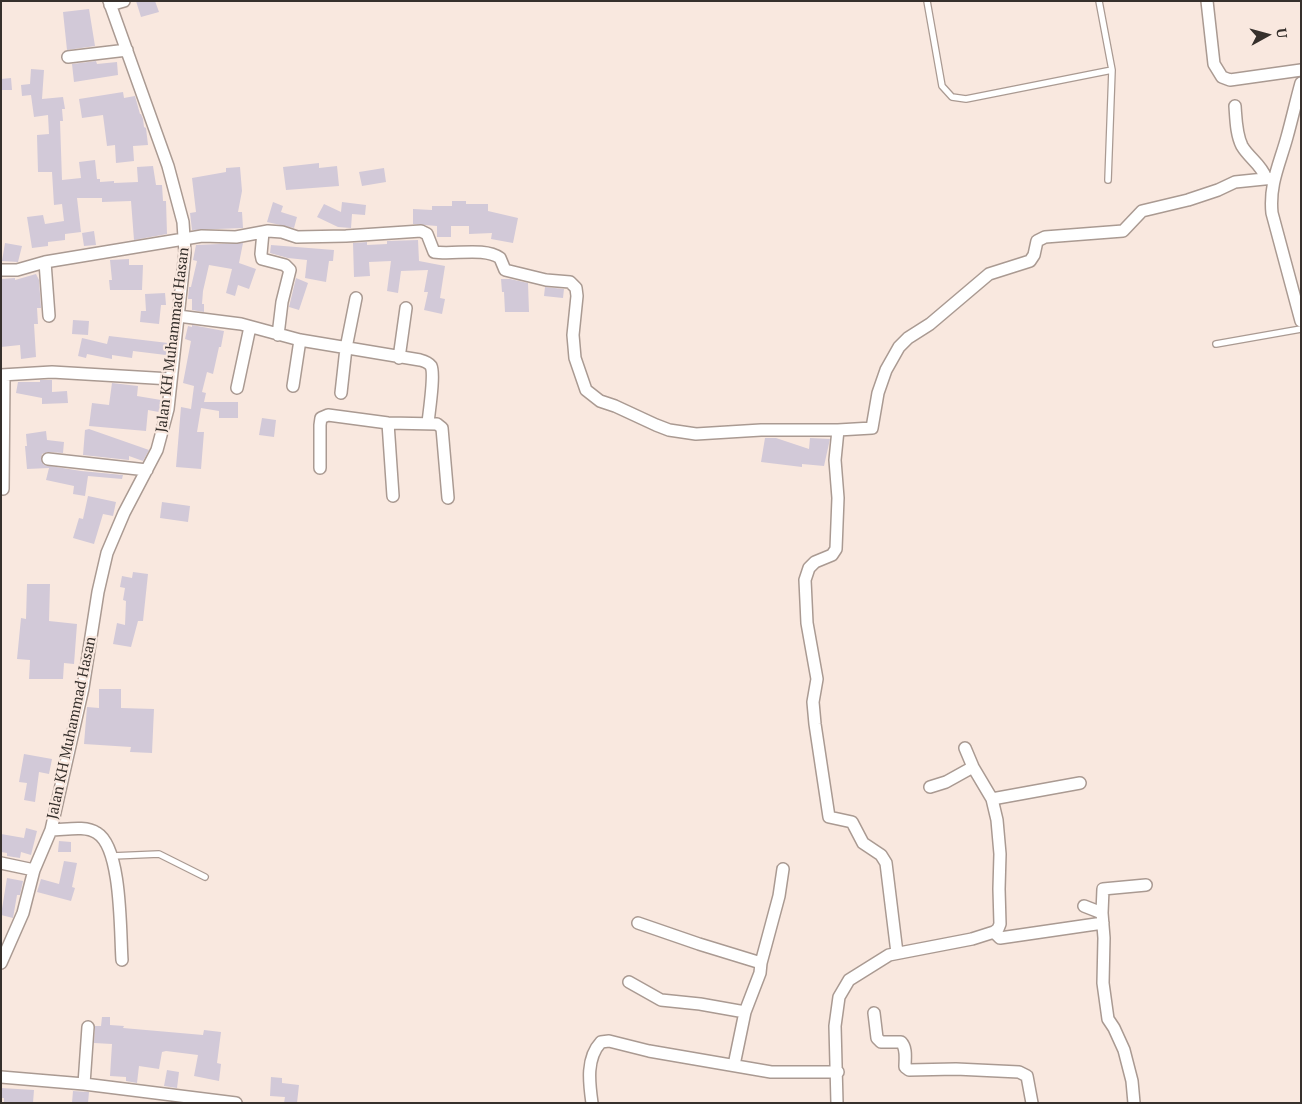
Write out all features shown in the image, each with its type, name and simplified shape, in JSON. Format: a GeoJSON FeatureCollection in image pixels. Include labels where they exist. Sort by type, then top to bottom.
{"type":"FeatureCollection","features":[{"type":"Feature","properties":{"kind":"street"},"geometry":{"type":"LineString","coordinates":[[110,3],[124,1]]}},
{"type":"Feature","properties":{"kind":"street"},"geometry":{"type":"LineString","coordinates":[[1207,1],[1214,64],[1222,76],[1230,80],[1301,70]]}},
{"type":"Feature","properties":{"kind":"street","name":"Jalan KH Muhammad Hasan"},"geometry":{"type":"LineString","coordinates":[[1,963],[22,913],[34,870],[51,830],[83,688],[98,592],[107,553],[124,513],[158,450],[168,410],[185,240],[183,222],[168,166],[110,3]]}},
{"type":"Feature","properties":{"kind":"street"},"geometry":{"type":"LineString","coordinates":[[68,57],[127,50]]}},
{"type":"Feature","properties":{"kind":"street"},"geometry":{"type":"LineString","coordinates":[[1301,83],[1287,138],[1270,178],[1272,213],[1301,321]]}},
{"type":"Feature","properties":{"kind":"street"},"geometry":{"type":"LineString","coordinates":[[1235,106],[1240,142],[1243,148],[1270,178]]}},
{"type":"Feature","properties":{"kind":"street"},"geometry":{"type":"LineString","coordinates":[[1,270],[18,270],[45,262],[202,236],[236,237],[263,232],[282,232],[297,237],[346,236],[421,231],[427,234],[434,252],[489,253],[500,258],[506,270],[546,280],[570,282],[577,291],[573,335],[575,358],[586,390],[600,401],[669,430],[696,434],[761,430],[872,428],[878,393],[886,370],[899,346],[930,324],[989,274],[1030,261],[1034,255],[1037,241],[1040,238],[1044,236],[1123,231],[1142,211],[1188,200],[1236,182],[1270,178]]}},
{"type":"Feature","properties":{"kind":"street"},"geometry":{"type":"LineString","coordinates":[[263,232],[260,254],[262,259],[285,265],[290,270],[282,302],[278,335]]}},
{"type":"Feature","properties":{"kind":"street"},"geometry":{"type":"LineString","coordinates":[[45,262],[49,316]]}},
{"type":"Feature","properties":{"kind":"street"},"geometry":{"type":"LineString","coordinates":[[341,392],[346,348],[356,298]]}},
{"type":"Feature","properties":{"kind":"street"},"geometry":{"type":"LineString","coordinates":[[399,358],[406,308]]}},
{"type":"Feature","properties":{"kind":"street"},"geometry":{"type":"LineString","coordinates":[[178,316],[250,327],[300,340],[420,360],[428,363],[431,366],[432,375],[428,423]]}},
{"type":"Feature","properties":{"kind":"street"},"geometry":{"type":"LineString","coordinates":[[237,388],[250,327]]}},
{"type":"Feature","properties":{"kind":"street"},"geometry":{"type":"LineString","coordinates":[[293,386],[300,340]]}},
{"type":"Feature","properties":{"kind":"street"},"geometry":{"type":"LineString","coordinates":[[3,489],[2,375],[52,372],[171,379]]}},
{"type":"Feature","properties":{"kind":"street"},"geometry":{"type":"LineString","coordinates":[[320,468],[320,425],[321,418],[324,416],[335,415],[388,423],[437,424],[442,428],[448,498]]}},
{"type":"Feature","properties":{"kind":"street"},"geometry":{"type":"LineString","coordinates":[[388,423],[393,496]]}},
{"type":"Feature","properties":{"kind":"street"},"geometry":{"type":"LineString","coordinates":[[838,430],[836,549],[832,555],[814,562],[809,568],[805,580],[807,623],[817,679],[813,702],[815,724],[829,816],[852,822],[863,844],[880,856],[886,863],[897,953]]}},
{"type":"Feature","properties":{"kind":"street"},"geometry":{"type":"LineString","coordinates":[[48,459],[147,470]]}},
{"type":"Feature","properties":{"kind":"street"},"geometry":{"type":"LineString","coordinates":[[837,1103],[838,1072],[835,1026],[839,997],[849,980],[883,958],[897,953],[935,947],[994,932],[998,929],[1001,917],[999,889],[1000,854],[997,820],[992,799],[973,767],[965,748]]}},
{"type":"Feature","properties":{"kind":"street"},"geometry":{"type":"LineString","coordinates":[[930,787],[946,782],[973,767]]}},
{"type":"Feature","properties":{"kind":"street"},"geometry":{"type":"LineString","coordinates":[[992,799],[1080,783]]}},
{"type":"Feature","properties":{"kind":"street"},"geometry":{"type":"LineString","coordinates":[[51,830],[92,830],[102,837],[112,856],[117,878],[122,960]]}},
{"type":"Feature","properties":{"kind":"street"},"geometry":{"type":"LineString","coordinates":[[1,863],[34,870]]}},
{"type":"Feature","properties":{"kind":"street"},"geometry":{"type":"LineString","coordinates":[[734,1065],[746,1012],[760,973],[761,962],[779,896],[783,869]]}},
{"type":"Feature","properties":{"kind":"street"},"geometry":{"type":"LineString","coordinates":[[1134,1103],[1132,1081],[1124,1050],[1108,1019],[1103,983],[1103,888],[1146,885]]}},
{"type":"Feature","properties":{"kind":"street"},"geometry":{"type":"LineString","coordinates":[[1084,906],[1102,918]]}},
{"type":"Feature","properties":{"kind":"street"},"geometry":{"type":"LineString","coordinates":[[994,932],[1000,938],[1102,918]]}},
{"type":"Feature","properties":{"kind":"street"},"geometry":{"type":"LineString","coordinates":[[638,923],[699,944],[761,962]]}},
{"type":"Feature","properties":{"kind":"street"},"geometry":{"type":"LineString","coordinates":[[629,982],[660,1000],[700,1004],[746,1012]]}},
{"type":"Feature","properties":{"kind":"street"},"geometry":{"type":"LineString","coordinates":[[874,1013],[877,1038],[880,1042],[901,1042],[903,1044],[905,1047],[905,1067],[907,1069],[1019,1072],[1027,1076],[1032,1103]]}},
{"type":"Feature","properties":{"kind":"street"},"geometry":{"type":"LineString","coordinates":[[84,1084],[88,1028]]}},
{"type":"Feature","properties":{"kind":"street"},"geometry":{"type":"LineString","coordinates":[[592,1103],[590,1073],[592,1057],[601,1042],[609,1041],[650,1051],[771,1072],[838,1072]]}},
{"type":"Feature","properties":{"kind":"street"},"geometry":{"type":"LineString","coordinates":[[1,1077],[84,1084],[236,1103]]}},
{"type":"Feature","properties":{"kind":"lane"},"geometry":{"type":"LineString","coordinates":[[927,1],[942,86],[952,96],[966,99],[1112,70]]}},
{"type":"Feature","properties":{"kind":"lane"},"geometry":{"type":"LineString","coordinates":[[1099,1],[1112,70],[1108,180]]}},
{"type":"Feature","properties":{"kind":"lane"},"geometry":{"type":"LineString","coordinates":[[1216,344],[1301,330]]}},
{"type":"Feature","properties":{"kind":"lane"},"geometry":{"type":"LineString","coordinates":[[112,856],[159,854],[205,877]]}},
{"type":"Feature","properties":{"kind":"building"},"geometry":{"type":"Polygon","coordinates":[[[136,1],[155,1],[159,12],[141,17],[136,1]]]}},
{"type":"Feature","properties":{"kind":"building"},"geometry":{"type":"Polygon","coordinates":[[[89,9],[95,46],[67,50],[63,12],[89,9]]]}},
{"type":"Feature","properties":{"kind":"building"},"geometry":{"type":"Polygon","coordinates":[[[96,61],[97,64],[117,62],[118,75],[74,82],[72,64],[96,61]]]}},
{"type":"Feature","properties":{"kind":"building"},"geometry":{"type":"Polygon","coordinates":[[[31,69],[44,70],[42,99],[63,97],[65,109],[62,109],[63,121],[60,121],[62,180],[81,178],[79,162],[95,160],[97,179],[100,179],[100,182],[114,181],[114,183],[138,182],[137,167],[153,166],[156,185],[162,185],[163,201],[166,201],[167,234],[134,240],[131,201],[102,202],[102,198],[77,198],[81,232],[65,234],[65,240],[48,242],[48,246],[32,248],[27,217],[43,215],[45,224],[64,221],[62,204],[54,205],[52,172],[38,172],[37,135],[49,134],[48,115],[34,117],[31,95],[22,96],[21,85],[30,84],[31,69]]]}},
{"type":"Feature","properties":{"kind":"building"},"geometry":{"type":"Polygon","coordinates":[[[11,78],[12,90],[1,90],[1,79],[11,78]]]}},
{"type":"Feature","properties":{"kind":"building"},"geometry":{"type":"Polygon","coordinates":[[[123,92],[124,98],[135,96],[144,127],[146,128],[148,145],[133,146],[134,161],[116,163],[115,145],[107,146],[103,115],[82,118],[79,99],[123,92]]]}},
{"type":"Feature","properties":{"kind":"building"},"geometry":{"type":"Polygon","coordinates":[[[319,163],[319,168],[337,166],[339,186],[286,190],[283,167],[319,163]]]}},
{"type":"Feature","properties":{"kind":"building"},"geometry":{"type":"Polygon","coordinates":[[[240,167],[242,191],[238,212],[242,212],[243,228],[192,230],[190,213],[196,212],[192,178],[226,172],[226,168],[240,167]]]}},
{"type":"Feature","properties":{"kind":"building"},"geometry":{"type":"Polygon","coordinates":[[[384,168],[386,182],[362,186],[359,172],[384,168]]]}},
{"type":"Feature","properties":{"kind":"building"},"geometry":{"type":"Polygon","coordinates":[[[452,201],[466,201],[466,204],[488,204],[488,211],[518,218],[513,243],[491,239],[492,233],[469,234],[469,226],[451,226],[451,237],[437,237],[437,226],[413,224],[413,209],[432,210],[432,206],[452,206],[452,201]]]}},
{"type":"Feature","properties":{"kind":"building"},"geometry":{"type":"Polygon","coordinates":[[[273,202],[283,206],[281,212],[297,217],[294,228],[267,222],[273,202]]]}},
{"type":"Feature","properties":{"kind":"building"},"geometry":{"type":"Polygon","coordinates":[[[342,202],[366,205],[365,215],[352,214],[351,228],[338,227],[317,217],[324,204],[341,212],[342,202]]]}},
{"type":"Feature","properties":{"kind":"building"},"geometry":{"type":"Polygon","coordinates":[[[94,231],[96,245],[84,246],[82,233],[94,231]]]}},
{"type":"Feature","properties":{"kind":"building"},"geometry":{"type":"Polygon","coordinates":[[[418,240],[419,261],[445,266],[440,298],[445,299],[442,314],[424,310],[428,292],[424,292],[428,270],[401,271],[398,293],[387,291],[391,261],[369,262],[370,276],[354,277],[353,243],[367,242],[367,245],[387,244],[387,241],[418,240]]]}},
{"type":"Feature","properties":{"kind":"building"},"geometry":{"type":"Polygon","coordinates":[[[5,243],[22,246],[18,262],[2,261],[5,243]]]}},
{"type":"Feature","properties":{"kind":"building"},"geometry":{"type":"Polygon","coordinates":[[[243,243],[239,263],[256,269],[249,289],[238,285],[235,296],[226,293],[232,269],[209,265],[203,291],[202,304],[204,304],[204,312],[192,310],[192,299],[188,299],[189,287],[191,287],[197,261],[193,260],[196,245],[243,243]]]}},
{"type":"Feature","properties":{"kind":"building"},"geometry":{"type":"Polygon","coordinates":[[[271,245],[334,250],[333,261],[329,261],[326,282],[305,278],[307,260],[288,258],[270,253],[271,245]]]}},
{"type":"Feature","properties":{"kind":"building"},"geometry":{"type":"Polygon","coordinates":[[[129,259],[129,265],[143,265],[142,290],[110,290],[109,280],[112,280],[110,260],[129,259]]]}},
{"type":"Feature","properties":{"kind":"building"},"geometry":{"type":"Polygon","coordinates":[[[36,274],[39,280],[41,308],[37,308],[38,324],[34,324],[36,357],[21,359],[20,345],[1,347],[1,279],[15,278],[15,280],[36,274]]]}},
{"type":"Feature","properties":{"kind":"building"},"geometry":{"type":"Polygon","coordinates":[[[296,278],[308,283],[299,310],[289,307],[296,278]]]}},
{"type":"Feature","properties":{"kind":"building"},"geometry":{"type":"Polygon","coordinates":[[[501,279],[528,283],[529,312],[505,312],[501,279]]]}},
{"type":"Feature","properties":{"kind":"building"},"geometry":{"type":"Polygon","coordinates":[[[545,287],[564,289],[563,298],[544,296],[545,287]]]}},
{"type":"Feature","properties":{"kind":"building"},"geometry":{"type":"Polygon","coordinates":[[[165,293],[166,305],[161,305],[159,324],[140,322],[141,311],[146,311],[145,294],[165,293]]]}},
{"type":"Feature","properties":{"kind":"building"},"geometry":{"type":"Polygon","coordinates":[[[73,320],[89,321],[88,335],[72,334],[73,320]]]}},
{"type":"Feature","properties":{"kind":"building"},"geometry":{"type":"Polygon","coordinates":[[[192,325],[224,331],[213,374],[207,372],[202,392],[206,393],[204,402],[238,402],[238,418],[219,418],[219,411],[201,408],[197,432],[204,432],[201,469],[176,467],[181,407],[191,409],[194,386],[183,383],[191,341],[185,339],[188,326],[192,327],[192,325]]]}},
{"type":"Feature","properties":{"kind":"building"},"geometry":{"type":"Polygon","coordinates":[[[109,336],[168,343],[166,355],[133,351],[132,358],[112,355],[112,359],[87,354],[86,358],[78,356],[82,338],[107,344],[109,336]]]}},
{"type":"Feature","properties":{"kind":"building"},"geometry":{"type":"Polygon","coordinates":[[[40,380],[52,380],[52,392],[67,391],[68,403],[42,404],[42,398],[16,393],[18,382],[40,382],[40,380]]]}},
{"type":"Feature","properties":{"kind":"building"},"geometry":{"type":"Polygon","coordinates":[[[112,383],[138,386],[137,396],[161,400],[159,412],[148,410],[146,431],[89,426],[92,403],[109,405],[112,383]]]}},
{"type":"Feature","properties":{"kind":"building"},"geometry":{"type":"Polygon","coordinates":[[[262,418],[276,420],[274,437],[259,435],[262,418]]]}},
{"type":"Feature","properties":{"kind":"building"},"geometry":{"type":"Polygon","coordinates":[[[89,429],[149,450],[143,461],[129,456],[129,460],[83,455],[85,430],[89,429]]]}},
{"type":"Feature","properties":{"kind":"building"},"geometry":{"type":"Polygon","coordinates":[[[46,431],[47,440],[64,442],[63,453],[48,452],[42,454],[41,459],[44,465],[123,475],[122,479],[88,476],[85,496],[73,494],[74,486],[46,480],[49,468],[27,469],[26,434],[46,431]]]}},
{"type":"Feature","properties":{"kind":"building"},"geometry":{"type":"Polygon","coordinates":[[[765,438],[776,438],[809,449],[810,438],[830,439],[824,466],[802,464],[802,467],[761,462],[765,438]]]}},
{"type":"Feature","properties":{"kind":"building"},"geometry":{"type":"Polygon","coordinates":[[[88,496],[116,502],[113,516],[103,514],[94,544],[73,538],[79,518],[83,519],[88,496]]]}},
{"type":"Feature","properties":{"kind":"building"},"geometry":{"type":"Polygon","coordinates":[[[162,502],[190,506],[188,522],[160,518],[162,502]]]}},
{"type":"Feature","properties":{"kind":"building"},"geometry":{"type":"Polygon","coordinates":[[[133,572],[148,574],[143,621],[138,621],[131,647],[113,644],[117,623],[125,625],[126,601],[123,600],[125,588],[120,587],[122,576],[132,578],[133,572]]]}},
{"type":"Feature","properties":{"kind":"building"},"geometry":{"type":"Polygon","coordinates":[[[27,584],[50,584],[49,621],[77,624],[74,664],[64,663],[63,679],[29,679],[30,660],[17,659],[21,618],[26,619],[27,584]]]}},
{"type":"Feature","properties":{"kind":"building"},"geometry":{"type":"Polygon","coordinates":[[[99,689],[121,689],[121,708],[154,709],[152,753],[130,752],[131,747],[84,744],[87,707],[99,708],[99,689]]]}},
{"type":"Feature","properties":{"kind":"building"},"geometry":{"type":"Polygon","coordinates":[[[24,754],[52,759],[49,774],[39,772],[35,802],[24,800],[27,783],[19,782],[24,754]]]}},
{"type":"Feature","properties":{"kind":"building"},"geometry":{"type":"Polygon","coordinates":[[[26,828],[37,831],[31,855],[21,852],[20,858],[7,856],[7,853],[1,852],[1,834],[24,838],[26,828]]]}},
{"type":"Feature","properties":{"kind":"building"},"geometry":{"type":"Polygon","coordinates":[[[59,841],[71,842],[71,852],[58,852],[59,841]]]}},
{"type":"Feature","properties":{"kind":"building"},"geometry":{"type":"Polygon","coordinates":[[[64,861],[77,863],[72,887],[75,888],[71,901],[37,892],[41,879],[59,884],[64,861]]]}},
{"type":"Feature","properties":{"kind":"building"},"geometry":{"type":"Polygon","coordinates":[[[7,878],[23,881],[20,895],[17,895],[13,918],[1,915],[7,878]]]}},
{"type":"Feature","properties":{"kind":"building"},"geometry":{"type":"Polygon","coordinates":[[[102,1017],[110,1017],[110,1025],[124,1026],[123,1028],[203,1035],[204,1030],[221,1032],[217,1063],[221,1064],[219,1081],[194,1076],[198,1055],[166,1051],[162,1052],[159,1069],[139,1066],[137,1083],[126,1081],[126,1077],[110,1076],[112,1044],[94,1043],[95,1026],[101,1026],[102,1017]]]}},
{"type":"Feature","properties":{"kind":"building"},"geometry":{"type":"Polygon","coordinates":[[[167,1070],[179,1072],[177,1088],[164,1086],[167,1070]]]}},
{"type":"Feature","properties":{"kind":"building"},"geometry":{"type":"Polygon","coordinates":[[[271,1077],[282,1078],[282,1083],[299,1085],[297,1103],[284,1103],[285,1097],[270,1096],[271,1077]]]}},
{"type":"Feature","properties":{"kind":"building"},"geometry":{"type":"Polygon","coordinates":[[[1,1088],[34,1090],[33,1103],[4,1103],[4,1098],[1,1098],[1,1088]]]}},
{"type":"Feature","properties":{"kind":"building"},"geometry":{"type":"Polygon","coordinates":[[[73,1091],[89,1092],[88,1103],[72,1103],[73,1091]]]}}]}
